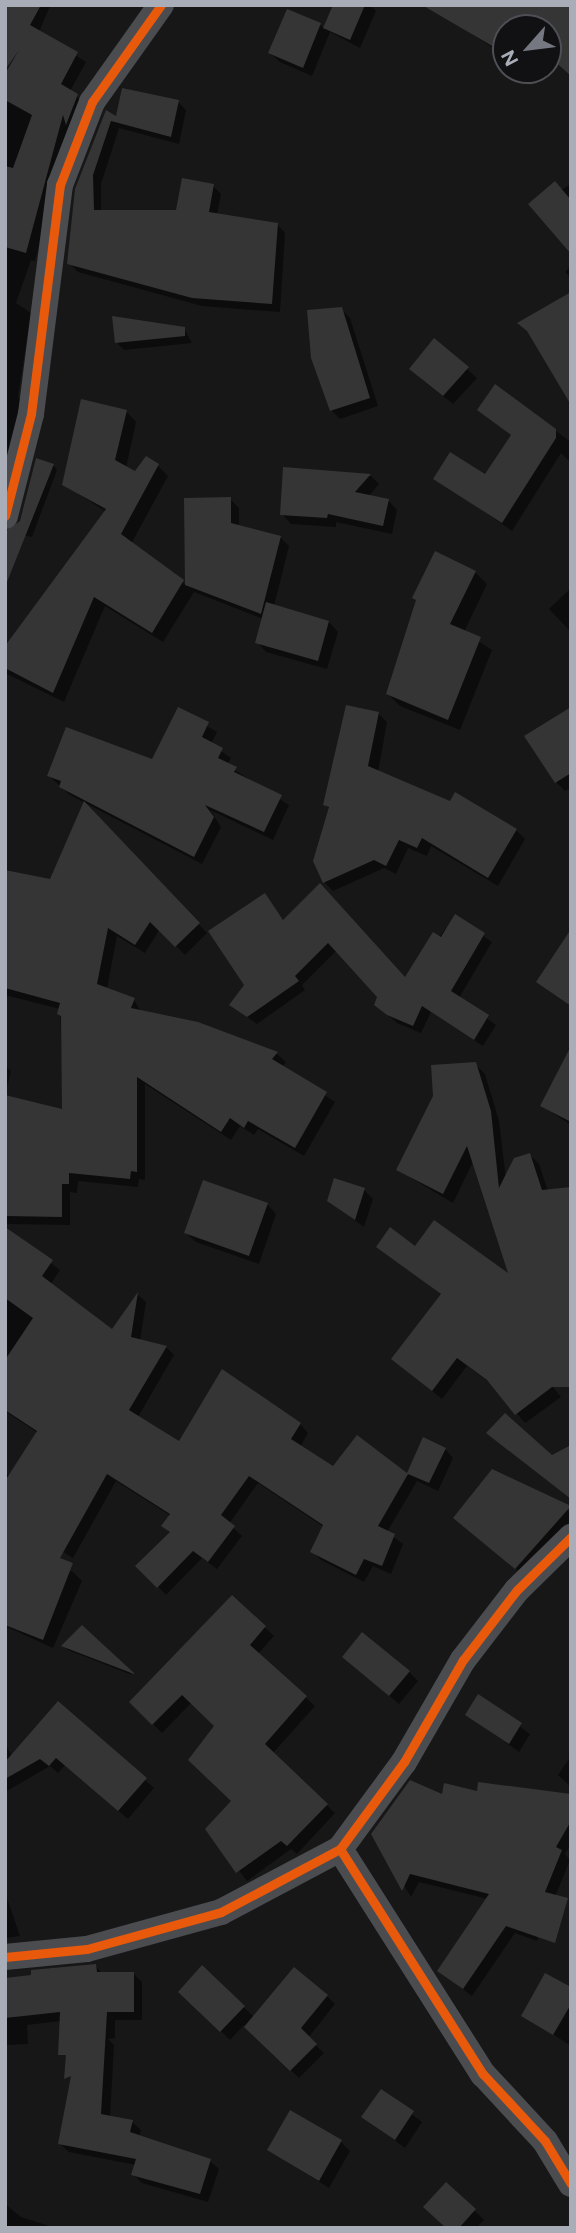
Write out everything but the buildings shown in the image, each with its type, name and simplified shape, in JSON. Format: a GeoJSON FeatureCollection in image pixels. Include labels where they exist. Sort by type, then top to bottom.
{"type":"FeatureCollection","features":[{"type":"Feature","properties":{"kind":"street"},"geometry":{"type":"LineString","coordinates":[[5,516],[31,414],[60,185],[92,102],[162,5]]}},
{"type":"Feature","properties":{"kind":"street"},"geometry":{"type":"LineString","coordinates":[[5,1957],[87,1949],[221,1912],[340,1849],[404,1762],[463,1660],[517,1590],[571,1538]]}},
{"type":"Feature","properties":{"kind":"street"},"geometry":{"type":"LineString","coordinates":[[340,1849],[483,2074],[545,2141],[571,2184]]}},
{"type":"Feature","properties":{"kind":"cycle path"},"geometry":{"type":"LineString","coordinates":[[5,516],[31,414],[60,185],[92,102],[161,5]]}},
{"type":"Feature","properties":{"kind":"cycle path"},"geometry":{"type":"LineString","coordinates":[[5,1957],[87,1949],[221,1912],[340,1849],[404,1762],[463,1660],[517,1590],[571,1537]]}},
{"type":"Feature","properties":{"kind":"cycle path"},"geometry":{"type":"LineString","coordinates":[[340,1849],[483,2074],[545,2141],[571,2184]]}}]}
